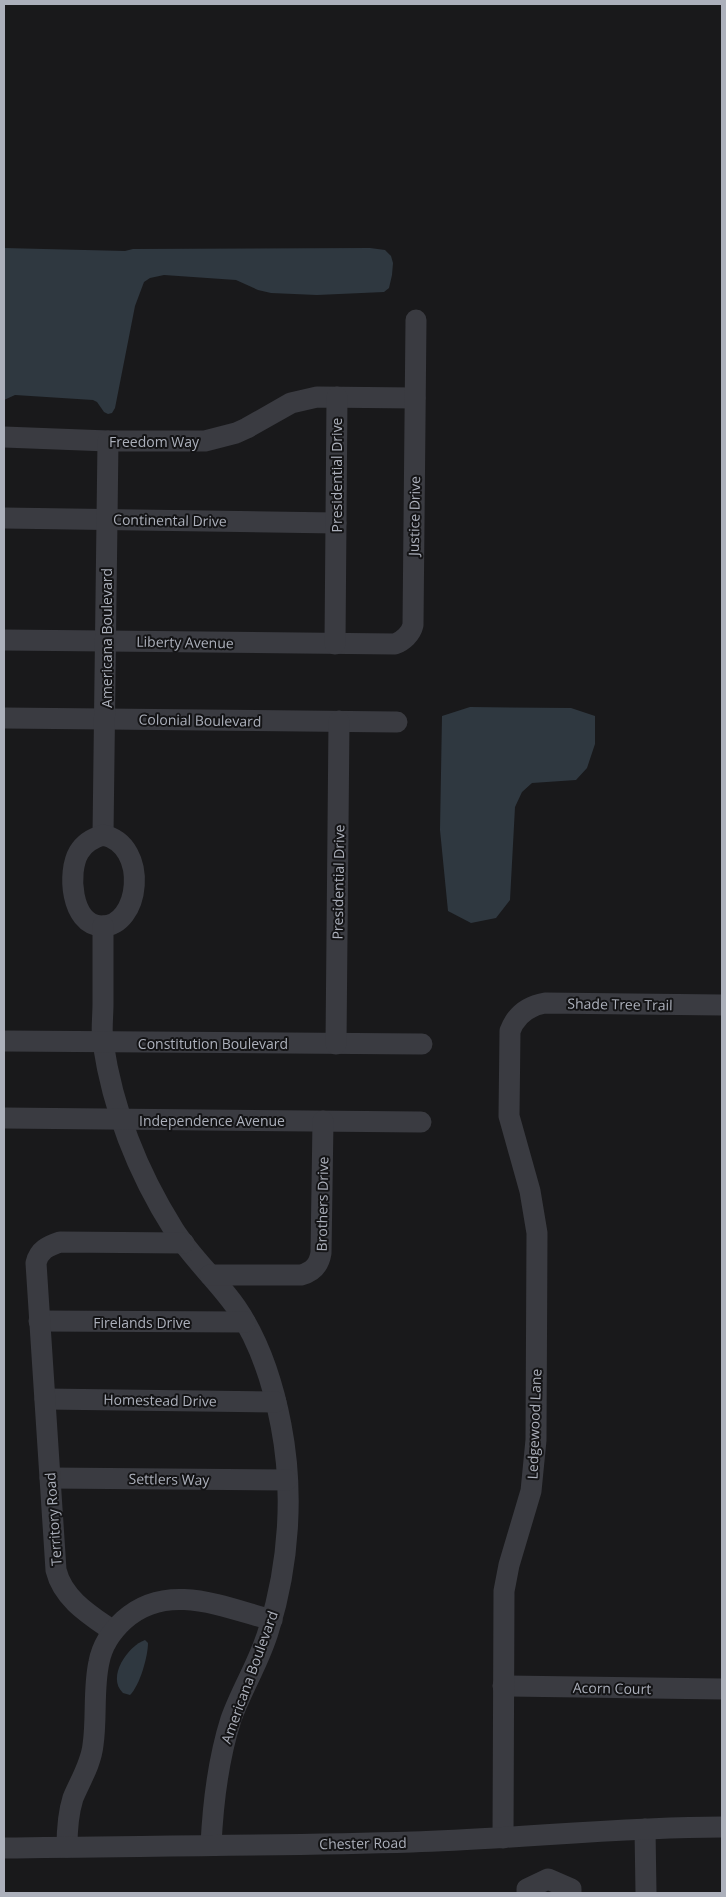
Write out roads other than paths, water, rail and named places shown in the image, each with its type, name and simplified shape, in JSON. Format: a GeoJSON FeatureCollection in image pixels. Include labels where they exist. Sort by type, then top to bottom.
{"type":"FeatureCollection","features":[{"type":"Feature","properties":{"kind":"street","name":"Justice Drive"},"geometry":{"type":"LineString","coordinates":[[335,644],[395,644],[404,639],[412,628],[416,320]]}},
{"type":"Feature","properties":{"kind":"street","name":"Freedom Way"},"geometry":{"type":"LineString","coordinates":[[4,437],[108,442],[205,441],[241,430],[282,406],[298,400],[317,397],[415,398]]}},
{"type":"Feature","properties":{"kind":"street","name":"Presidential Drive"},"geometry":{"type":"LineString","coordinates":[[335,644],[337,397]]}},
{"type":"Feature","properties":{"kind":"street","name":"Americana Boulevard"},"geometry":{"type":"LineString","coordinates":[[103,835],[108,442]]}},
{"type":"Feature","properties":{"kind":"street","name":"Continental Drive"},"geometry":{"type":"LineString","coordinates":[[4,518],[336,522]]}},
{"type":"Feature","properties":{"kind":"street","name":"Liberty Avenue"},"geometry":{"type":"LineString","coordinates":[[4,640],[335,644]]}},
{"type":"Feature","properties":{"kind":"street","name":"Colonial Boulevard"},"geometry":{"type":"LineString","coordinates":[[4,718],[397,722]]}},
{"type":"Feature","properties":{"kind":"street","name":"Presidential Drive"},"geometry":{"type":"LineString","coordinates":[[336,1044],[339,721]]}},
{"type":"Feature","properties":{"kind":"street"},"geometry":{"type":"LineString","coordinates":[[103,835],[121,843],[130,854],[134,882],[132,898],[126,912],[116,922],[103,926],[94,924],[84,917],[75,902],[72,885],[74,867],[79,852],[89,841],[103,835]]}},
{"type":"Feature","properties":{"kind":"street","name":"Americana Boulevard"},"geometry":{"type":"LineString","coordinates":[[103,926],[102,1042],[120,1120],[144,1175],[171,1225],[235,1306],[254,1335],[276,1402],[285,1449],[287,1480],[286,1541],[282,1572],[272,1620],[262,1651],[236,1708],[225,1743],[214,1796],[211,1845]]}},
{"type":"Feature","properties":{"kind":"street","name":"Shade Tree Trail"},"geometry":{"type":"LineString","coordinates":[[521,1014],[534,1005],[551,1002],[722,1005]]}},
{"type":"Feature","properties":{"kind":"street","name":"Ledgewood Lane"},"geometry":{"type":"LineString","coordinates":[[503,1838],[504,1584],[531,1491],[536,1440],[537,1234],[530,1191],[510,1125],[508,1106],[509,1035],[513,1023],[521,1014]]}},
{"type":"Feature","properties":{"kind":"street","name":"Constitution Boulevard"},"geometry":{"type":"LineString","coordinates":[[4,1041],[422,1044]]}},
{"type":"Feature","properties":{"kind":"street","name":"Independence Avenue"},"geometry":{"type":"LineString","coordinates":[[4,1118],[420,1122]]}},
{"type":"Feature","properties":{"kind":"street","name":"Brothers Drive"},"geometry":{"type":"LineString","coordinates":[[210,1275],[300,1275],[311,1271],[317,1266],[321,1253],[323,1121]]}},
{"type":"Feature","properties":{"kind":"street","name":"Territory Road"},"geometry":{"type":"LineString","coordinates":[[113,1631],[73,1600],[59,1580],[56,1565],[44,1399],[37,1259],[42,1251],[60,1242],[184,1243]]}},
{"type":"Feature","properties":{"kind":"street","name":"Firelands Drive"},"geometry":{"type":"LineString","coordinates":[[39,1322],[245,1322]]}},
{"type":"Feature","properties":{"kind":"street","name":"Homestead Drive"},"geometry":{"type":"LineString","coordinates":[[44,1399],[276,1402]]}},
{"type":"Feature","properties":{"kind":"street","name":"Settlers Way"},"geometry":{"type":"LineString","coordinates":[[50,1478],[287,1480]]}},
{"type":"Feature","properties":{"kind":"street"},"geometry":{"type":"LineString","coordinates":[[67,1847],[71,1804],[93,1749],[96,1678],[99,1660],[113,1631],[127,1617],[146,1605],[175,1598],[205,1602],[272,1620]]}},
{"type":"Feature","properties":{"kind":"street","name":"Acorn Court"},"geometry":{"type":"LineString","coordinates":[[503,1686],[722,1689]]}},
{"type":"Feature","properties":{"kind":"street","name":"Chester Road"},"geometry":{"type":"LineString","coordinates":[[4,1848],[411,1842],[645,1829],[722,1827]]}},
{"type":"Feature","properties":{"kind":"street"},"geometry":{"type":"LineString","coordinates":[[645,1829],[646,1893]]}},
{"type":"Feature","properties":{"kind":"street"},"geometry":{"type":"LineString","coordinates":[[527,1893],[527,1889],[548,1879],[571,1889],[571,1893]]}}]}
